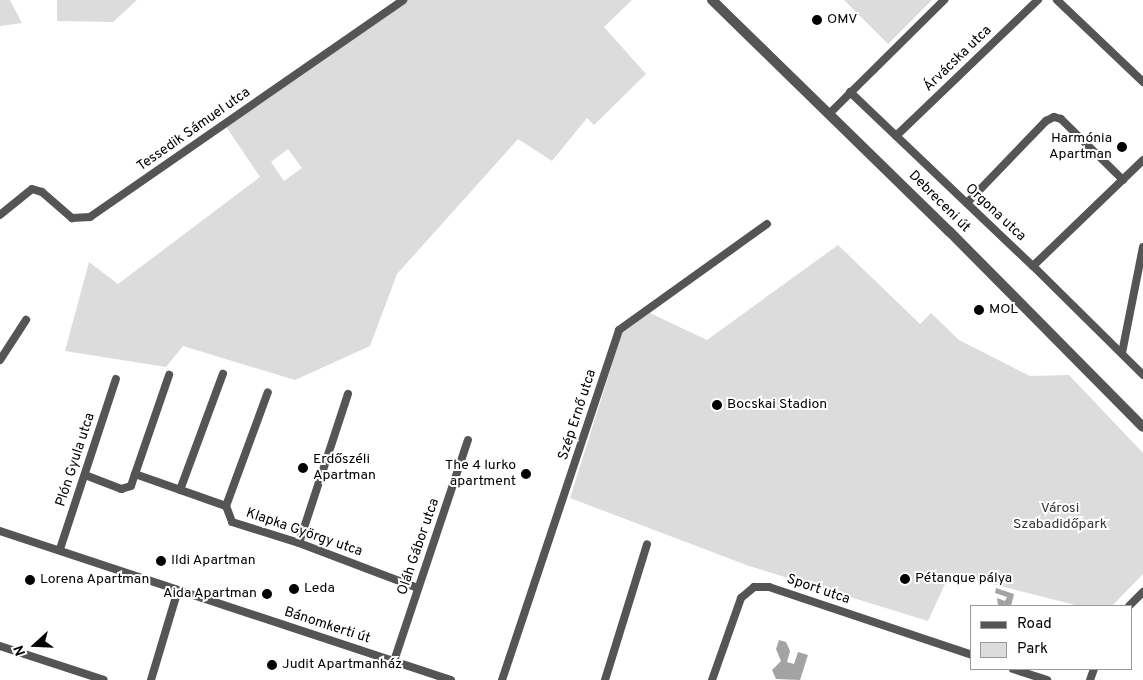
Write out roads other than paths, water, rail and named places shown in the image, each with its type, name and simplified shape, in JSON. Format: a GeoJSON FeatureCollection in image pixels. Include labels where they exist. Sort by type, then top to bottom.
{"type":"FeatureCollection","features":[{"type":"Feature","properties":{"kind":"street","name":"Tessedik Sámuel utca"},"geometry":{"type":"LineString","coordinates":[[0,215],[32,189],[42,192],[72,218],[90,217],[403,0]]}},
{"type":"Feature","properties":{"kind":"street","name":"Debreceni út"},"geometry":{"type":"LineString","coordinates":[[712,0],[830,113],[1143,427]]}},
{"type":"Feature","properties":{"kind":"street"},"geometry":{"type":"LineString","coordinates":[[830,113],[944,0]]}},
{"type":"Feature","properties":{"kind":"street","name":"Árvácska utca"},"geometry":{"type":"LineString","coordinates":[[896,136],[1038,0]]}},
{"type":"Feature","properties":{"kind":"street"},"geometry":{"type":"LineString","coordinates":[[1057,0],[1143,82]]}},
{"type":"Feature","properties":{"kind":"street","name":"Orgona utca"},"geometry":{"type":"LineString","coordinates":[[850,92],[1033,266],[1143,375]]}},
{"type":"Feature","properties":{"kind":"street"},"geometry":{"type":"LineString","coordinates":[[967,203],[1046,121],[1054,117],[1061,119],[1123,180]]}},
{"type":"Feature","properties":{"kind":"street"},"geometry":{"type":"LineString","coordinates":[[1033,266],[1143,160]]}},
{"type":"Feature","properties":{"kind":"street","name":"Szép Ernő utca"},"geometry":{"type":"LineString","coordinates":[[502,680],[619,330],[767,224]]}},
{"type":"Feature","properties":{"kind":"street"},"geometry":{"type":"LineString","coordinates":[[1122,354],[1143,248]]}},
{"type":"Feature","properties":{"kind":"street"},"geometry":{"type":"LineString","coordinates":[[0,360],[26,320]]}},
{"type":"Feature","properties":{"kind":"street"},"geometry":{"type":"LineString","coordinates":[[180,490],[222,374]]}},
{"type":"Feature","properties":{"kind":"street"},"geometry":{"type":"LineString","coordinates":[[85,475],[121,489],[131,486],[169,375]]}},
{"type":"Feature","properties":{"kind":"street","name":"Plón Gyula utca"},"geometry":{"type":"LineString","coordinates":[[60,549],[116,379]]}},
{"type":"Feature","properties":{"kind":"street"},"geometry":{"type":"LineString","coordinates":[[135,474],[226,506],[268,392]]}},
{"type":"Feature","properties":{"kind":"street"},"geometry":{"type":"LineString","coordinates":[[299,542],[348,394]]}},
{"type":"Feature","properties":{"kind":"street","name":"Oláh Gábor utca"},"geometry":{"type":"LineString","coordinates":[[394,661],[468,440]]}},
{"type":"Feature","properties":{"kind":"street","name":"Klapka György utca"},"geometry":{"type":"LineString","coordinates":[[226,506],[232,522],[299,542],[418,588]]}},
{"type":"Feature","properties":{"kind":"street","name":"Bánomkerti út"},"geometry":{"type":"LineString","coordinates":[[0,531],[60,549],[448,680]]}},
{"type":"Feature","properties":{"kind":"street"},"geometry":{"type":"LineString","coordinates":[[605,680],[647,544]]}},
{"type":"Feature","properties":{"kind":"street","name":"Sport utca"},"geometry":{"type":"LineString","coordinates":[[712,680],[741,598],[754,587],[769,587],[970,654]]}},
{"type":"Feature","properties":{"kind":"street"},"geometry":{"type":"LineString","coordinates":[[151,680],[178,590]]}},
{"type":"Feature","properties":{"kind":"street"},"geometry":{"type":"LineString","coordinates":[[1129,605],[1143,592]]}},
{"type":"Feature","properties":{"kind":"street"},"geometry":{"type":"LineString","coordinates":[[0,646],[104,680]]}},
{"type":"Feature","properties":{"kind":"street"},"geometry":{"type":"LineString","coordinates":[[1016,670],[1047,680]]}},
{"type":"Feature","properties":{"kind":"place","name":"OMV"},"geometry":{"type":"Point","coordinates":[817,20]}},
{"type":"Feature","properties":{"kind":"place","name":"Harmónia Apartman"},"geometry":{"type":"Point","coordinates":[1122,147]}},
{"type":"Feature","properties":{"kind":"place","name":"MOL"},"geometry":{"type":"Point","coordinates":[979,310]}},
{"type":"Feature","properties":{"kind":"place","name":"Bocskai Stadion"},"geometry":{"type":"Point","coordinates":[717,405]}},
{"type":"Feature","properties":{"kind":"place","name":"Erdőszéli Apartman"},"geometry":{"type":"Point","coordinates":[303,468]}},
{"type":"Feature","properties":{"kind":"place","name":"The 4 lurko apartment"},"geometry":{"type":"Point","coordinates":[526,474]}},
{"type":"Feature","properties":{"kind":"place","name":"Ildi Apartman"},"geometry":{"type":"Point","coordinates":[161,561]}},
{"type":"Feature","properties":{"kind":"place","name":"Pétanque pálya"},"geometry":{"type":"Point","coordinates":[905,579]}},
{"type":"Feature","properties":{"kind":"place","name":"Lorena Apartman"},"geometry":{"type":"Point","coordinates":[30,580]}},
{"type":"Feature","properties":{"kind":"place","name":"Leda"},"geometry":{"type":"Point","coordinates":[294,589]}},
{"type":"Feature","properties":{"kind":"place","name":"Aida Apartman"},"geometry":{"type":"Point","coordinates":[267,594]}},
{"type":"Feature","properties":{"kind":"place","name":"Judit Apartmanház"},"geometry":{"type":"Point","coordinates":[272,665]}},
{"type":"Feature","properties":{"kind":"park label","name":"Városi Szabadidőpark"},"geometry":{"type":"Point","coordinates":[1060,518]}}]}
